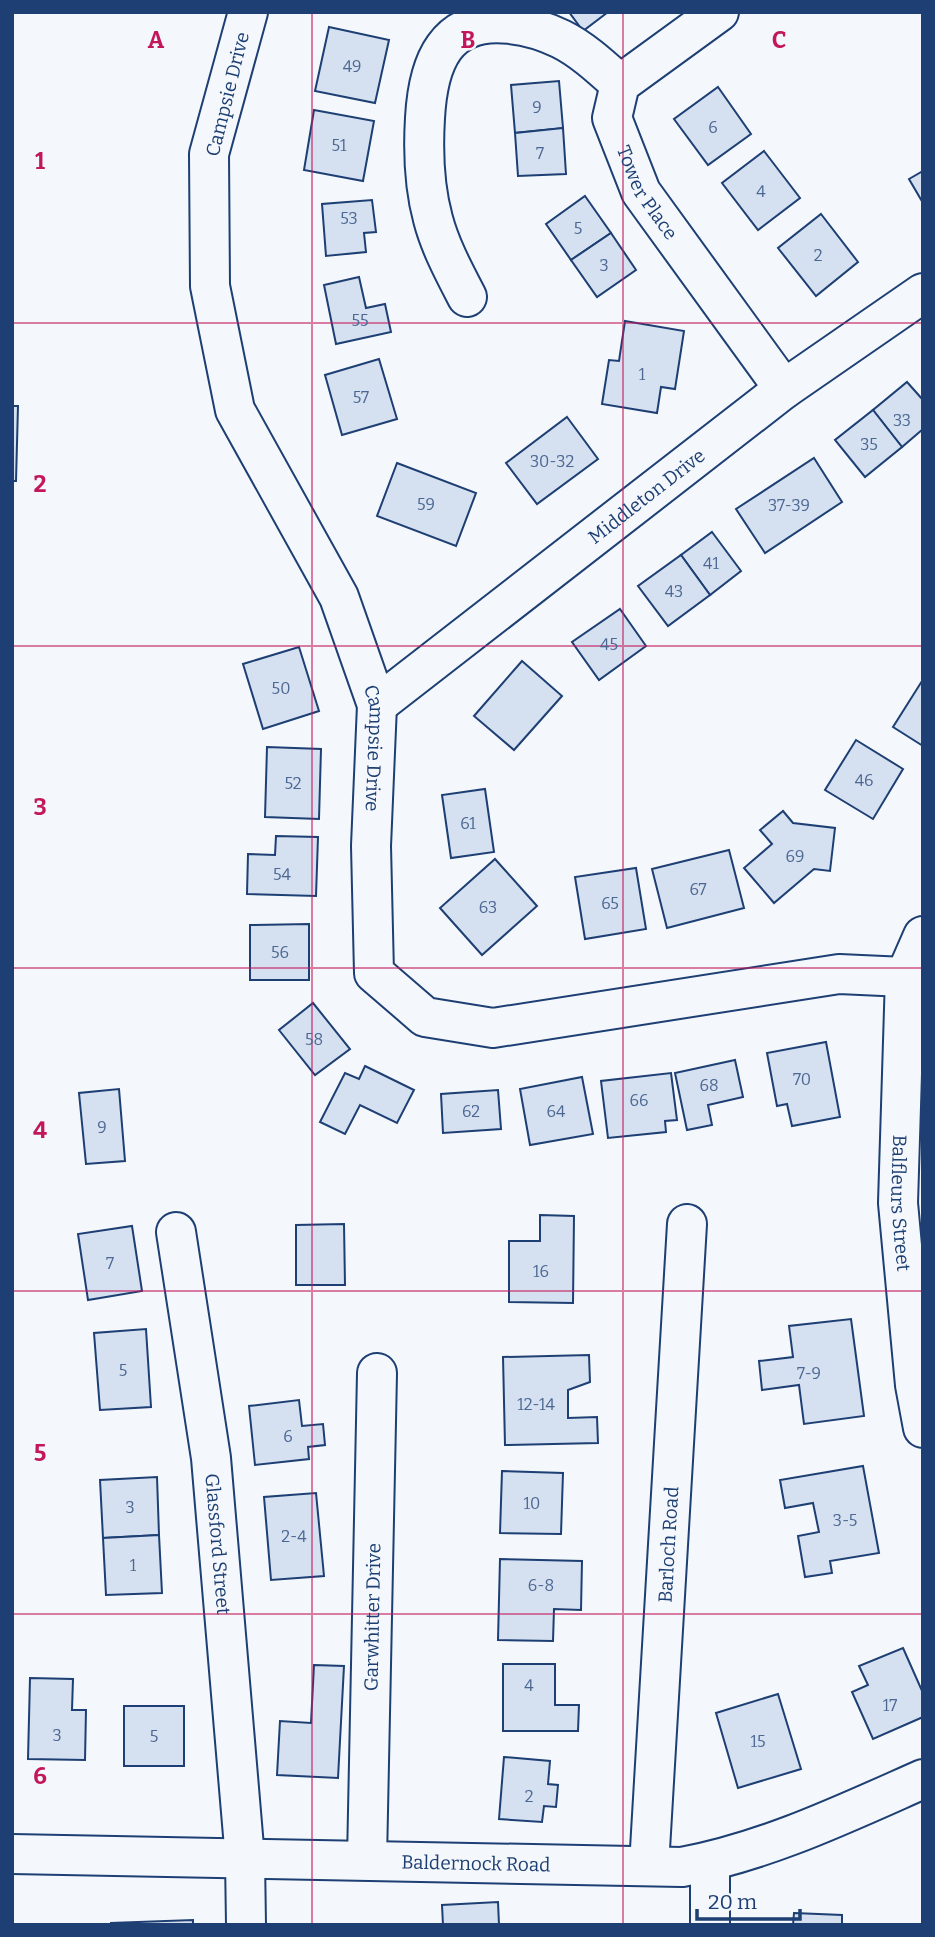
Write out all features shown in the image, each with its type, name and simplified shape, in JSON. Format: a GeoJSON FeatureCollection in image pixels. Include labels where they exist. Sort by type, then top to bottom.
{"type":"FeatureCollection","features":[{"type":"Feature","properties":{"kind":"street","name":"Campsie Drive"},"geometry":{"type":"LineString","coordinates":[[248,12],[209,154],[211,286],[234,410],[339,597],[377,705],[371,846],[374,973],[425,1017],[493,1028],[839,974],[905,977]]}},
{"type":"Feature","properties":{"kind":"street"},"geometry":{"type":"LineString","coordinates":[[467,297],[433,221],[425,173],[426,95],[431,72],[451,37],[475,26],[499,23],[521,26],[561,39],[582,52],[621,84],[719,12]]}},
{"type":"Feature","properties":{"kind":"street","name":"Tower Place"},"geometry":{"type":"LineString","coordinates":[[621,84],[612,118],[641,192],[784,389]]}},
{"type":"Feature","properties":{"kind":"street","name":"Middleton Drive"},"geometry":{"type":"LineString","coordinates":[[377,705],[784,389],[923,293]]}},
{"type":"Feature","properties":{"kind":"street"},"geometry":{"type":"LineString","coordinates":[[905,977],[923,936]]}},
{"type":"Feature","properties":{"kind":"street","name":"Balfleurs Street"},"geometry":{"type":"LineString","coordinates":[[905,977],[898,1203],[915,1385],[923,1428]]}},
{"type":"Feature","properties":{"kind":"street","name":"Barloch Road"},"geometry":{"type":"LineString","coordinates":[[649,1866],[687,1224]]}},
{"type":"Feature","properties":{"kind":"street","name":"Glassford Street"},"geometry":{"type":"LineString","coordinates":[[176,1232],[211,1458],[244,1859],[246,1925]]}},
{"type":"Feature","properties":{"kind":"street","name":"Garwhitter Drive"},"geometry":{"type":"LineString","coordinates":[[368,1860],[377,1373]]}},
{"type":"Feature","properties":{"kind":"street","name":"Baldernock Road"},"geometry":{"type":"LineString","coordinates":[[12,1854],[681,1867],[797,1835],[923,1779]]}},
{"type":"Feature","properties":{"kind":"street"},"geometry":{"type":"LineString","coordinates":[[710,1861],[710,1925]]}},
{"type":"Feature","properties":{"kind":"building"},"geometry":{"type":"Polygon","coordinates":[[[569,12],[608,12],[583,31],[569,12]]]}},
{"type":"Feature","properties":{"kind":"building"},"geometry":{"type":"Polygon","coordinates":[[[329,27],[389,40],[375,103],[315,91],[329,27]]]}},
{"type":"Feature","properties":{"kind":"building"},"geometry":{"type":"Polygon","coordinates":[[[559,81],[563,128],[515,133],[511,85],[559,81]]]}},
{"type":"Feature","properties":{"kind":"building"},"geometry":{"type":"Polygon","coordinates":[[[718,87],[751,134],[708,165],[674,119],[718,87]]]}},
{"type":"Feature","properties":{"kind":"building"},"geometry":{"type":"Polygon","coordinates":[[[314,110],[374,121],[363,181],[304,170],[314,110]]]}},
{"type":"Feature","properties":{"kind":"building"},"geometry":{"type":"Polygon","coordinates":[[[563,128],[566,174],[518,176],[515,133],[563,128]]]}},
{"type":"Feature","properties":{"kind":"building"},"geometry":{"type":"Polygon","coordinates":[[[764,151],[800,198],[758,230],[722,183],[764,151]]]}},
{"type":"Feature","properties":{"kind":"building"},"geometry":{"type":"Polygon","coordinates":[[[923,171],[923,203],[909,179],[923,171]]]}},
{"type":"Feature","properties":{"kind":"building"},"geometry":{"type":"Polygon","coordinates":[[[585,196],[611,233],[571,260],[546,224],[585,196]]]}},
{"type":"Feature","properties":{"kind":"building"},"geometry":{"type":"Polygon","coordinates":[[[372,200],[376,232],[364,233],[366,252],[326,256],[322,204],[372,200]]]}},
{"type":"Feature","properties":{"kind":"building"},"geometry":{"type":"Polygon","coordinates":[[[821,214],[858,262],[816,296],[778,248],[821,214]]]}},
{"type":"Feature","properties":{"kind":"building"},"geometry":{"type":"Polygon","coordinates":[[[611,233],[636,270],[597,297],[571,260],[611,233]]]}},
{"type":"Feature","properties":{"kind":"building"},"geometry":{"type":"Polygon","coordinates":[[[359,277],[366,308],[385,304],[391,332],[336,344],[324,285],[359,277]]]}},
{"type":"Feature","properties":{"kind":"building"},"geometry":{"type":"Polygon","coordinates":[[[625,321],[684,331],[675,389],[661,387],[657,413],[602,404],[609,360],[619,361],[625,321]]]}},
{"type":"Feature","properties":{"kind":"building"},"geometry":{"type":"Polygon","coordinates":[[[379,359],[397,419],[342,435],[325,375],[379,359]]]}},
{"type":"Feature","properties":{"kind":"building"},"geometry":{"type":"Polygon","coordinates":[[[907,382],[923,400],[923,429],[902,447],[873,410],[907,382]]]}},
{"type":"Feature","properties":{"kind":"building"},"geometry":{"type":"Polygon","coordinates":[[[12,406],[18,406],[16,481],[12,481],[12,406]]]}},
{"type":"Feature","properties":{"kind":"building"},"geometry":{"type":"Polygon","coordinates":[[[873,410],[902,447],[865,477],[835,440],[873,410]]]}},
{"type":"Feature","properties":{"kind":"building"},"geometry":{"type":"Polygon","coordinates":[[[567,417],[598,459],[537,504],[506,463],[567,417]]]}},
{"type":"Feature","properties":{"kind":"building"},"geometry":{"type":"Polygon","coordinates":[[[814,458],[842,502],[765,553],[736,509],[814,458]]]}},
{"type":"Feature","properties":{"kind":"building"},"geometry":{"type":"Polygon","coordinates":[[[397,463],[476,493],[456,546],[377,516],[397,463]]]}},
{"type":"Feature","properties":{"kind":"building"},"geometry":{"type":"Polygon","coordinates":[[[712,532],[741,571],[710,595],[681,555],[712,532]]]}},
{"type":"Feature","properties":{"kind":"building"},"geometry":{"type":"Polygon","coordinates":[[[681,555],[710,595],[668,626],[638,586],[681,555]]]}},
{"type":"Feature","properties":{"kind":"building"},"geometry":{"type":"Polygon","coordinates":[[[620,609],[646,646],[599,680],[572,642],[620,609]]]}},
{"type":"Feature","properties":{"kind":"building"},"geometry":{"type":"Polygon","coordinates":[[[299,647],[319,711],[263,729],[243,664],[299,647]]]}},
{"type":"Feature","properties":{"kind":"building"},"geometry":{"type":"Polygon","coordinates":[[[522,661],[562,696],[514,750],[474,716],[522,661]]]}},
{"type":"Feature","properties":{"kind":"building"},"geometry":{"type":"Polygon","coordinates":[[[923,682],[923,746],[893,727],[923,682]]]}},
{"type":"Feature","properties":{"kind":"building"},"geometry":{"type":"Polygon","coordinates":[[[856,740],[903,769],[873,819],[825,790],[856,740]]]}},
{"type":"Feature","properties":{"kind":"building"},"geometry":{"type":"Polygon","coordinates":[[[267,747],[321,749],[319,819],[265,817],[267,747]]]}},
{"type":"Feature","properties":{"kind":"building"},"geometry":{"type":"Polygon","coordinates":[[[485,789],[494,852],[451,858],[442,795],[485,789]]]}},
{"type":"Feature","properties":{"kind":"building"},"geometry":{"type":"Polygon","coordinates":[[[783,811],[793,823],[835,828],[830,871],[814,869],[774,903],[744,868],[772,844],[760,830],[783,811]]]}},
{"type":"Feature","properties":{"kind":"building"},"geometry":{"type":"Polygon","coordinates":[[[276,836],[318,837],[316,896],[247,894],[248,854],[275,855],[276,836]]]}},
{"type":"Feature","properties":{"kind":"building"},"geometry":{"type":"Polygon","coordinates":[[[729,850],[744,908],[667,928],[652,869],[729,850]]]}},
{"type":"Feature","properties":{"kind":"building"},"geometry":{"type":"Polygon","coordinates":[[[495,859],[537,906],[482,955],[440,908],[495,859]]]}},
{"type":"Feature","properties":{"kind":"building"},"geometry":{"type":"Polygon","coordinates":[[[636,868],[646,929],[585,939],[575,877],[636,868]]]}},
{"type":"Feature","properties":{"kind":"building"},"geometry":{"type":"Polygon","coordinates":[[[309,924],[309,980],[250,980],[250,925],[309,924]]]}},
{"type":"Feature","properties":{"kind":"building"},"geometry":{"type":"Polygon","coordinates":[[[313,1003],[350,1049],[315,1075],[279,1030],[313,1003]]]}},
{"type":"Feature","properties":{"kind":"building"},"geometry":{"type":"Polygon","coordinates":[[[826,1042],[840,1117],[792,1126],[787,1104],[777,1106],[767,1053],[826,1042]]]}},
{"type":"Feature","properties":{"kind":"building"},"geometry":{"type":"Polygon","coordinates":[[[735,1060],[743,1097],[708,1105],[712,1125],[687,1130],[675,1073],[735,1060]]]}},
{"type":"Feature","properties":{"kind":"building"},"geometry":{"type":"Polygon","coordinates":[[[365,1066],[414,1090],[397,1123],[360,1105],[345,1134],[320,1122],[345,1073],[359,1079],[365,1066]]]}},
{"type":"Feature","properties":{"kind":"building"},"geometry":{"type":"Polygon","coordinates":[[[671,1073],[677,1120],[665,1121],[666,1132],[608,1138],[601,1081],[671,1073]]]}},
{"type":"Feature","properties":{"kind":"building"},"geometry":{"type":"Polygon","coordinates":[[[582,1077],[593,1134],[530,1145],[520,1089],[582,1077]]]}},
{"type":"Feature","properties":{"kind":"building"},"geometry":{"type":"Polygon","coordinates":[[[119,1089],[125,1161],[86,1164],[79,1093],[119,1089]]]}},
{"type":"Feature","properties":{"kind":"building"},"geometry":{"type":"Polygon","coordinates":[[[498,1090],[501,1129],[443,1133],[441,1094],[498,1090]]]}},
{"type":"Feature","properties":{"kind":"building"},"geometry":{"type":"Polygon","coordinates":[[[540,1215],[574,1216],[573,1303],[509,1302],[509,1241],[540,1241],[540,1215]]]}},
{"type":"Feature","properties":{"kind":"building"},"geometry":{"type":"Polygon","coordinates":[[[344,1224],[345,1285],[296,1285],[296,1225],[344,1224]]]}},
{"type":"Feature","properties":{"kind":"building"},"geometry":{"type":"Polygon","coordinates":[[[132,1226],[142,1291],[88,1300],[78,1234],[132,1226]]]}},
{"type":"Feature","properties":{"kind":"building"},"geometry":{"type":"Polygon","coordinates":[[[851,1319],[864,1416],[804,1424],[799,1385],[762,1390],[759,1361],[793,1357],[789,1326],[851,1319]]]}},
{"type":"Feature","properties":{"kind":"building"},"geometry":{"type":"Polygon","coordinates":[[[146,1329],[151,1407],[100,1410],[94,1333],[146,1329]]]}},
{"type":"Feature","properties":{"kind":"building"},"geometry":{"type":"Polygon","coordinates":[[[589,1355],[590,1382],[568,1390],[568,1418],[597,1417],[598,1443],[505,1445],[503,1357],[589,1355]]]}},
{"type":"Feature","properties":{"kind":"building"},"geometry":{"type":"Polygon","coordinates":[[[299,1400],[302,1426],[323,1424],[325,1445],[308,1447],[309,1459],[255,1465],[249,1406],[299,1400]]]}},
{"type":"Feature","properties":{"kind":"building"},"geometry":{"type":"Polygon","coordinates":[[[863,1466],[879,1553],[830,1561],[832,1573],[805,1577],[798,1536],[819,1532],[813,1503],[785,1508],[780,1480],[863,1466]]]}},
{"type":"Feature","properties":{"kind":"building"},"geometry":{"type":"Polygon","coordinates":[[[502,1471],[563,1473],[561,1534],[500,1533],[502,1471]]]}},
{"type":"Feature","properties":{"kind":"building"},"geometry":{"type":"Polygon","coordinates":[[[157,1477],[159,1535],[103,1538],[100,1480],[157,1477]]]}},
{"type":"Feature","properties":{"kind":"building"},"geometry":{"type":"Polygon","coordinates":[[[316,1493],[324,1576],[271,1580],[264,1497],[316,1493]]]}},
{"type":"Feature","properties":{"kind":"building"},"geometry":{"type":"Polygon","coordinates":[[[159,1535],[162,1593],[106,1595],[103,1538],[159,1535]]]}},
{"type":"Feature","properties":{"kind":"building"},"geometry":{"type":"Polygon","coordinates":[[[500,1559],[582,1561],[581,1610],[554,1609],[553,1641],[498,1640],[500,1559]]]}},
{"type":"Feature","properties":{"kind":"building"},"geometry":{"type":"Polygon","coordinates":[[[903,1648],[923,1693],[923,1717],[873,1739],[852,1692],[868,1685],[859,1666],[903,1648]]]}},
{"type":"Feature","properties":{"kind":"building"},"geometry":{"type":"Polygon","coordinates":[[[503,1664],[555,1664],[555,1705],[579,1705],[578,1731],[503,1731],[503,1664]]]}},
{"type":"Feature","properties":{"kind":"building"},"geometry":{"type":"Polygon","coordinates":[[[314,1665],[344,1666],[338,1778],[277,1775],[280,1721],[311,1723],[314,1665]]]}},
{"type":"Feature","properties":{"kind":"building"},"geometry":{"type":"Polygon","coordinates":[[[30,1678],[73,1679],[72,1710],[86,1710],[85,1760],[28,1759],[30,1678]]]}},
{"type":"Feature","properties":{"kind":"building"},"geometry":{"type":"Polygon","coordinates":[[[778,1694],[801,1769],[738,1788],[716,1713],[778,1694]]]}},
{"type":"Feature","properties":{"kind":"building"},"geometry":{"type":"Polygon","coordinates":[[[124,1706],[184,1706],[184,1766],[124,1766],[124,1706]]]}},
{"type":"Feature","properties":{"kind":"building"},"geometry":{"type":"Polygon","coordinates":[[[504,1757],[550,1761],[548,1784],[558,1785],[556,1807],[544,1806],[542,1822],[499,1819],[504,1757]]]}},
{"type":"Feature","properties":{"kind":"building"},"geometry":{"type":"Polygon","coordinates":[[[498,1902],[499,1925],[443,1925],[442,1905],[498,1902]]]}},
{"type":"Feature","properties":{"kind":"building"},"geometry":{"type":"Polygon","coordinates":[[[794,1913],[842,1915],[842,1925],[793,1925],[794,1913]]]}},
{"type":"Feature","properties":{"kind":"building"},"geometry":{"type":"Polygon","coordinates":[[[193,1920],[193,1925],[111,1925],[111,1923],[193,1920]]]}}]}
